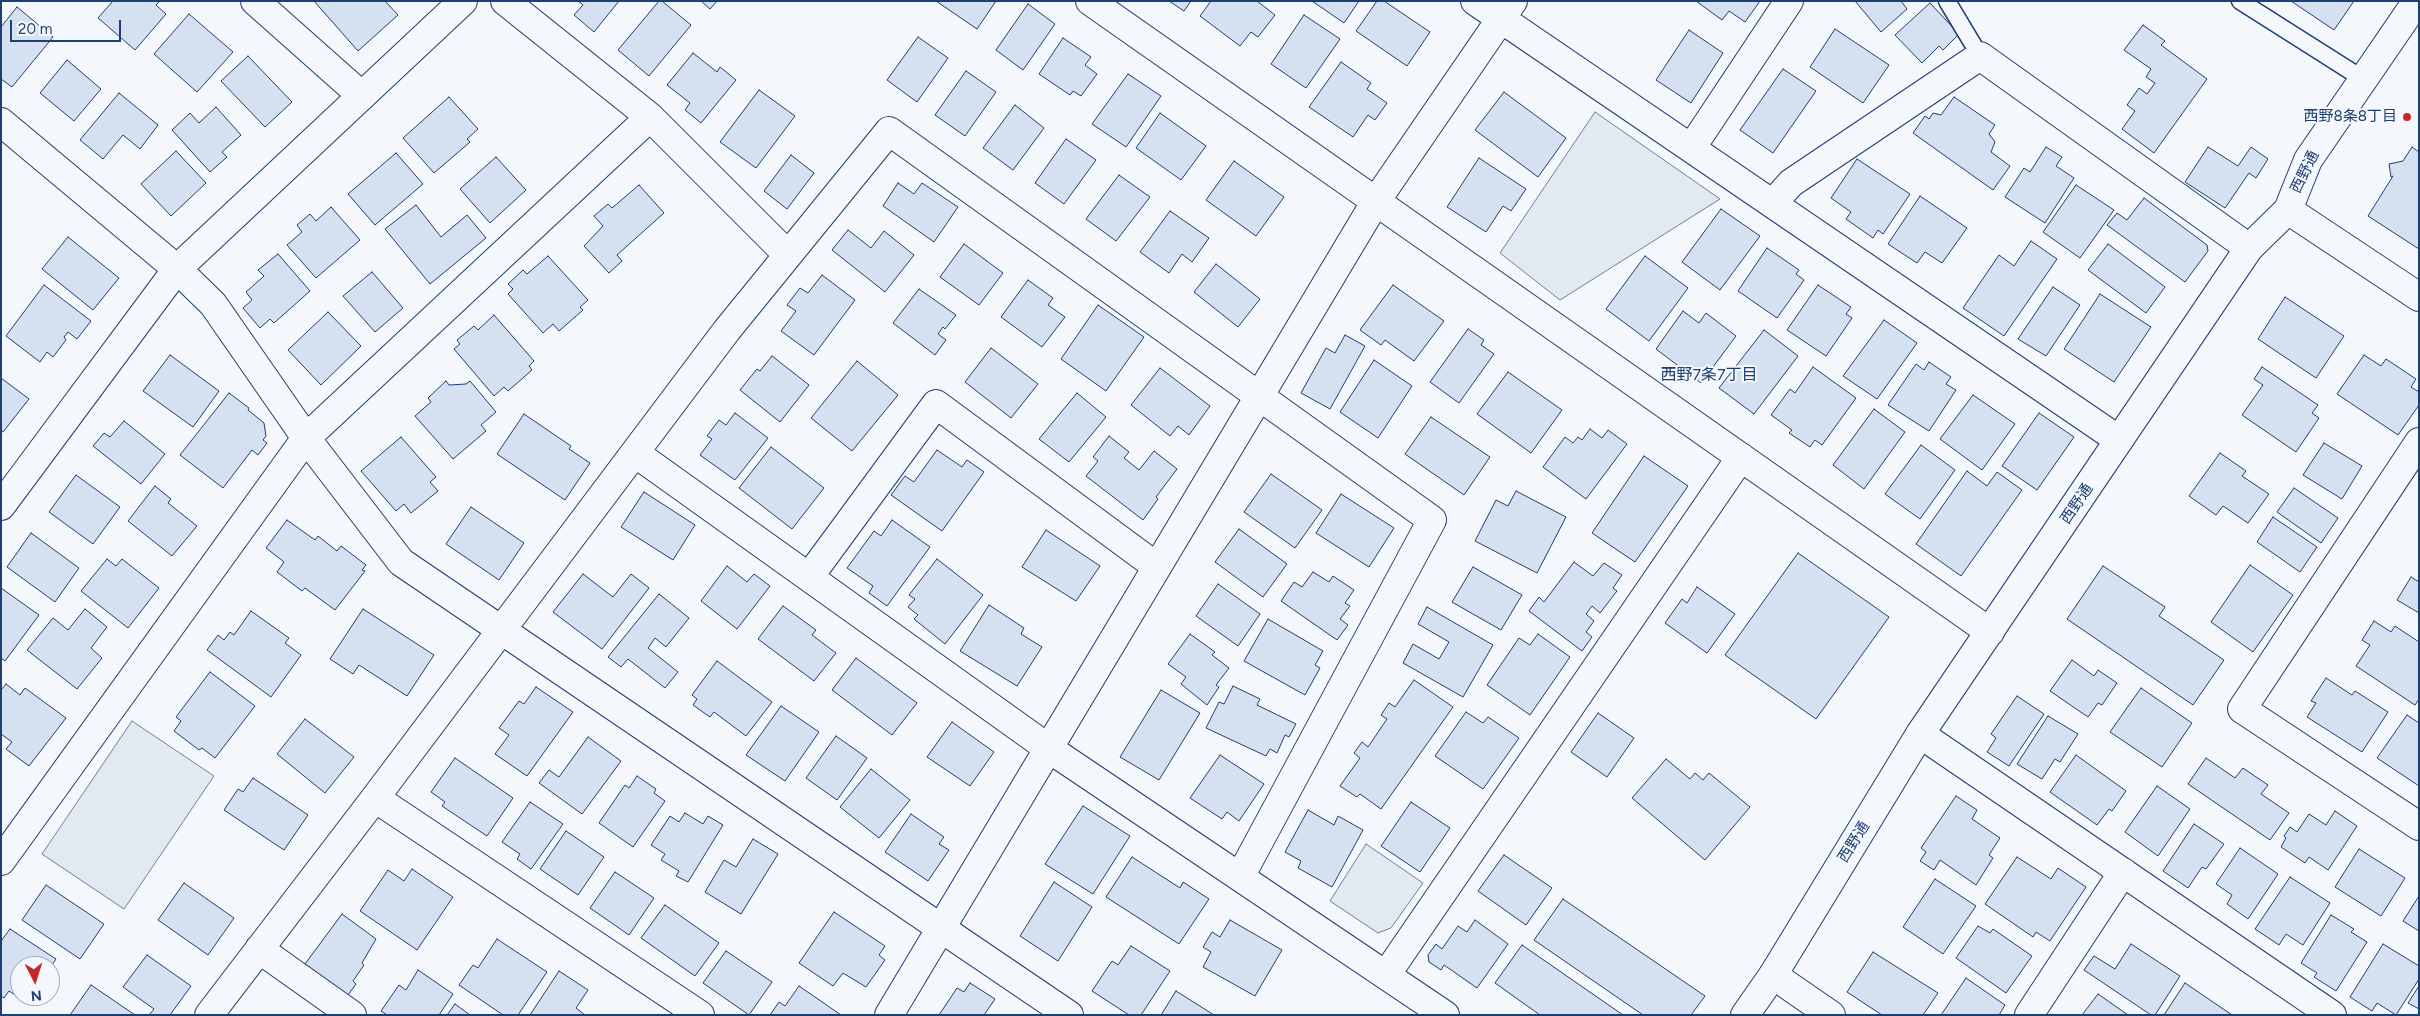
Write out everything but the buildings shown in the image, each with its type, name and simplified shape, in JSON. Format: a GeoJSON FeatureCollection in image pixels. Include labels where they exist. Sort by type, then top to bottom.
{"type":"FeatureCollection","features":[{"type":"Feature","properties":{"kind":"street"},"geometry":{"type":"LineString","coordinates":[[255,1],[362,96]]}},
{"type":"Feature","properties":{"kind":"street"},"geometry":{"type":"LineString","coordinates":[[1,506],[177,270],[463,1]]}},
{"type":"Feature","properties":{"kind":"street"},"geometry":{"type":"LineString","coordinates":[[505,1],[650,117],[788,255]]}},
{"type":"Feature","properties":{"kind":"street"},"geometry":{"type":"LineString","coordinates":[[1090,1],[1990,632]]}},
{"type":"Feature","properties":{"kind":"street"},"geometry":{"type":"LineString","coordinates":[[1475,1],[1506,10],[1692,148],[2120,440]]}},
{"type":"Feature","properties":{"kind":"street"},"geometry":{"type":"LineString","coordinates":[[1692,148],[1790,1]]}},
{"type":"Feature","properties":{"kind":"street","name":"西野通"},"geometry":{"type":"LineString","coordinates":[[1746,1015],[1773,975],[1920,734],[2249,248],[2288,210],[2308,160],[2363,79],[2415,9]]}},
{"type":"Feature","properties":{"kind":"street"},"geometry":{"type":"LineString","coordinates":[[889,1015],[1376,201],[1506,10]]}},
{"type":"Feature","properties":{"kind":"street"},"geometry":{"type":"LineString","coordinates":[[1774,203],[1791,183],[1980,56],[2249,248]]}},
{"type":"Feature","properties":{"kind":"street"},"geometry":{"type":"LineString","coordinates":[[1,861],[306,438],[650,117]]}},
{"type":"Feature","properties":{"kind":"street"},"geometry":{"type":"LineString","coordinates":[[1,122],[177,270],[213,304],[306,438],[401,562],[1068,1015]]}},
{"type":"Feature","properties":{"kind":"street"},"geometry":{"type":"LineString","coordinates":[[209,1015],[375,798],[727,330],[889,131],[1432,520],[1240,877]]}},
{"type":"Feature","properties":{"kind":"street"},"geometry":{"type":"LineString","coordinates":[[2288,210],[2419,297]]}},
{"type":"Feature","properties":{"kind":"street"},"geometry":{"type":"LineString","coordinates":[[809,577],[936,404],[1157,567]]}},
{"type":"Feature","properties":{"kind":"street"},"geometry":{"type":"LineString","coordinates":[[2419,442],[2242,709],[2419,826]]}},
{"type":"Feature","properties":{"kind":"street"},"geometry":{"type":"LineString","coordinates":[[635,453],[1048,748],[1445,1015]]}},
{"type":"Feature","properties":{"kind":"street"},"geometry":{"type":"LineString","coordinates":[[1386,975],[1741,457]]}},
{"type":"Feature","properties":{"kind":"street"},"geometry":{"type":"LineString","coordinates":[[1920,734],[2124,872],[2296,1005],[2332,1015]]}},
{"type":"Feature","properties":{"kind":"street"},"geometry":{"type":"LineString","coordinates":[[375,798],[700,1015]]}},
{"type":"Feature","properties":{"kind":"street"},"geometry":{"type":"LineString","coordinates":[[2029,1015],[2124,872]]}},
{"type":"Feature","properties":{"kind":"street"},"geometry":{"type":"LineString","coordinates":[[259,949],[352,1015]]}},
{"type":"Feature","properties":{"kind":"street"},"geometry":{"type":"LineString","coordinates":[[1773,975],[1831,1015]]}},
{"type":"Feature","properties":{"kind":"lane"},"geometry":{"type":"LineString","coordinates":[[1947,1],[1980,56]]}},
{"type":"Feature","properties":{"kind":"lane"},"geometry":{"type":"LineString","coordinates":[[2240,1],[2363,79]]}},
{"type":"Feature","properties":{"kind":"shaded area"},"geometry":{"type":"Polygon","coordinates":[[[1595,112],[1720,199],[1560,300],[1500,253],[1595,112]]]}},
{"type":"Feature","properties":{"kind":"shaded area"},"geometry":{"type":"Polygon","coordinates":[[[132,721],[214,776],[124,909],[42,854],[132,721]]]}},
{"type":"Feature","properties":{"kind":"shaded area"},"geometry":{"type":"Polygon","coordinates":[[[1366,844],[1423,883],[1391,928],[1378,933],[1330,901],[1366,844]]]}},
{"type":"Feature","properties":{"kind":"place","name":"西野8条8丁目"},"geometry":{"type":"Point","coordinates":[2407,117]}},
{"type":"Feature","properties":{"kind":"district","name":"西野7条7丁目"},"geometry":{"type":"Point","coordinates":[1709,375]}}]}
